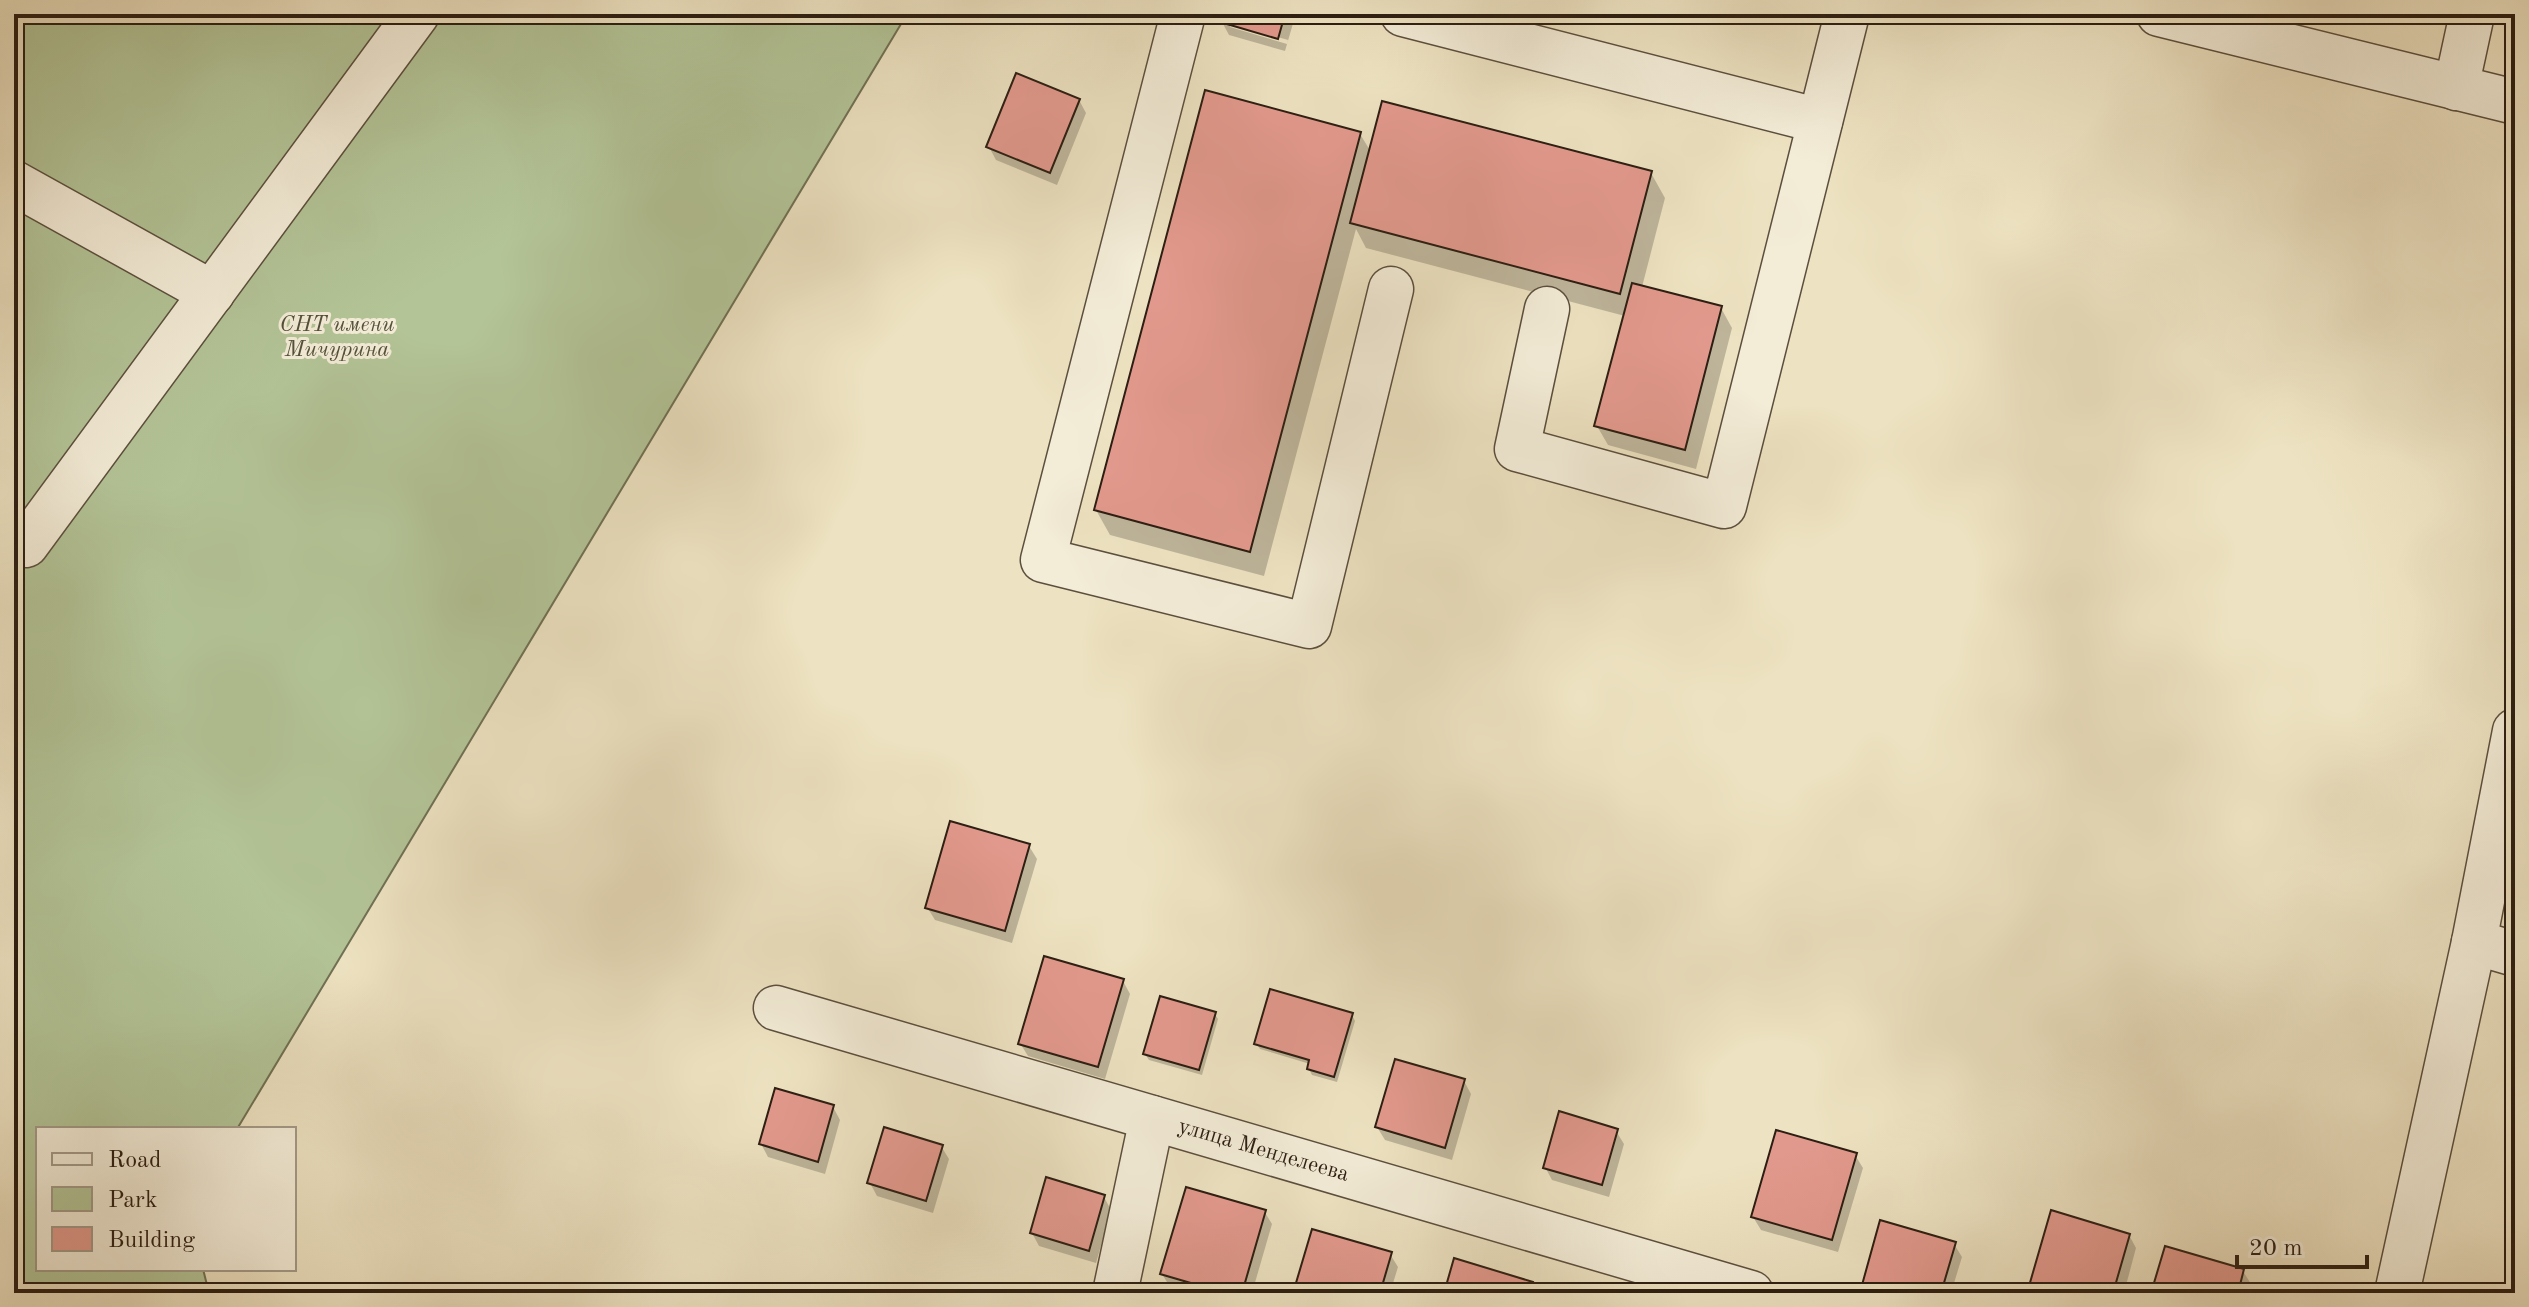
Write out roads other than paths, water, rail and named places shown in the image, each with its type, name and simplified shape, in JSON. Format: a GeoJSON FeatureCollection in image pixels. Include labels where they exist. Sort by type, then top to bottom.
{"type":"FeatureCollection","features":[{"type":"Feature","properties":{"kind":"street"},"geometry":{"type":"LineString","coordinates":[[26,545],[417,14]]}},
{"type":"Feature","properties":{"kind":"street"},"geometry":{"type":"LineString","coordinates":[[1183,14],[1043,560],[1309,626],[1391,289]]}},
{"type":"Feature","properties":{"kind":"street"},"geometry":{"type":"LineString","coordinates":[[1403,14],[1820,121]]}},
{"type":"Feature","properties":{"kind":"street"},"geometry":{"type":"LineString","coordinates":[[1547,309],[1517,449],[1724,506],[1847,14]]}},
{"type":"Feature","properties":{"kind":"street"},"geometry":{"type":"LineString","coordinates":[[2159,14],[2515,102]]}},
{"type":"Feature","properties":{"kind":"street"},"geometry":{"type":"LineString","coordinates":[[2456,88],[2472,14]]}},
{"type":"Feature","properties":{"kind":"street"},"geometry":{"type":"LineString","coordinates":[[14,183],[212,293]]}},
{"type":"Feature","properties":{"kind":"street"},"geometry":{"type":"LineString","coordinates":[[2397,1293],[2474,942],[2515,731]]}},
{"type":"Feature","properties":{"kind":"street"},"geometry":{"type":"LineString","coordinates":[[2474,942],[2515,954]]}},
{"type":"Feature","properties":{"kind":"street","name":"улица Менделеева"},"geometry":{"type":"LineString","coordinates":[[776,1008],[1751,1293]]}},
{"type":"Feature","properties":{"kind":"street"},"geometry":{"type":"LineString","coordinates":[[1115,1293],[1152,1118]]}},
{"type":"Feature","properties":{"kind":"park label","name":"СНТ имени Мичурина"},"geometry":{"type":"Point","coordinates":[337,338]}}]}
